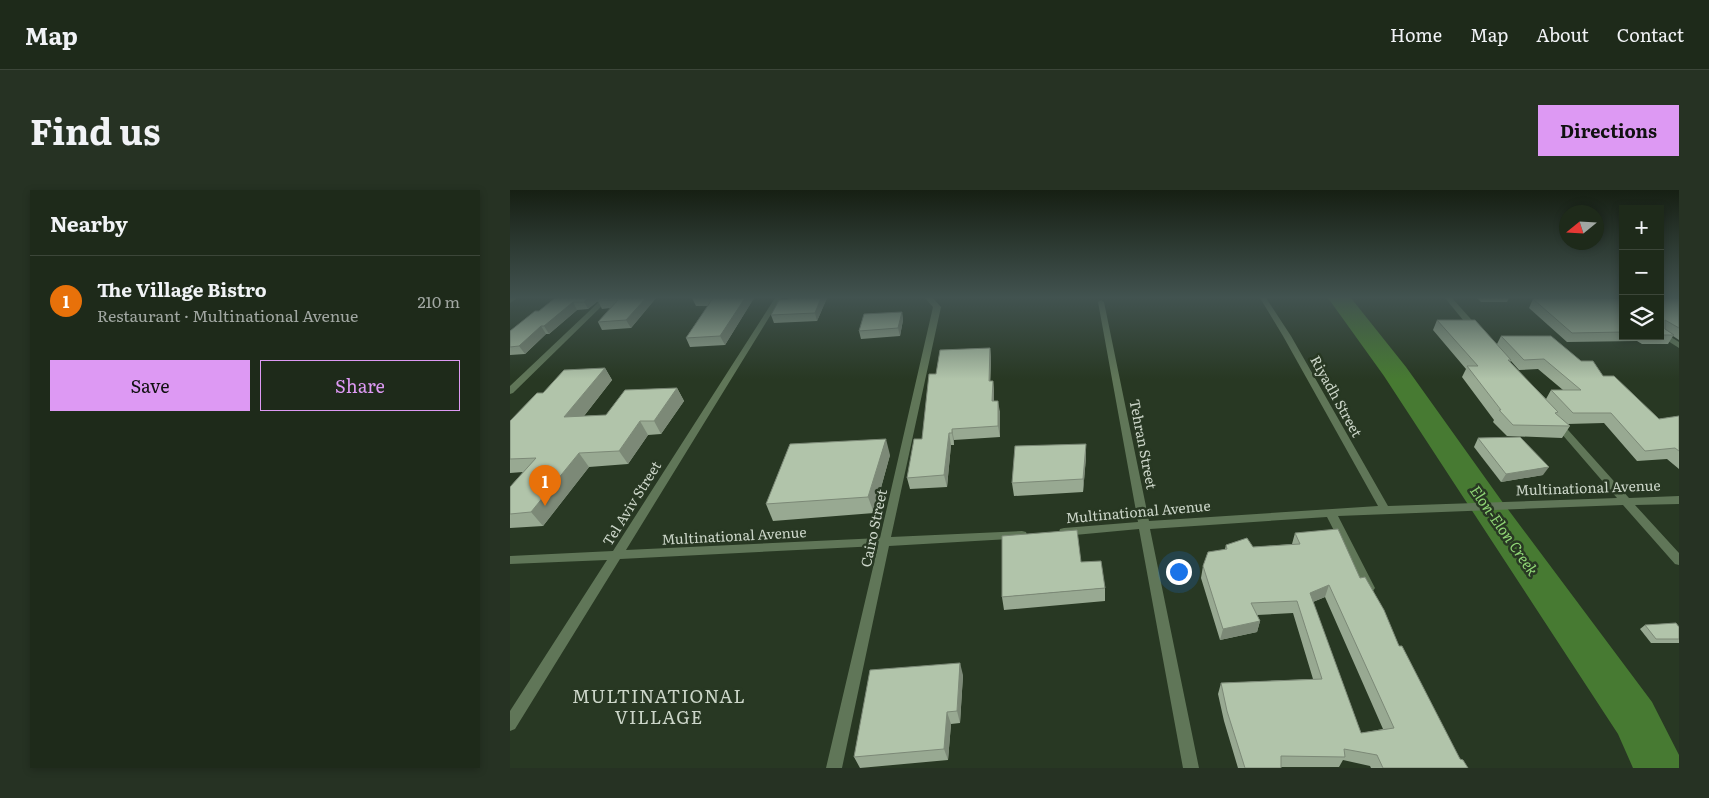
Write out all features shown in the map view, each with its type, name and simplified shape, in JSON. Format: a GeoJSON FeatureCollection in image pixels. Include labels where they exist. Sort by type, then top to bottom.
{"type":"FeatureCollection","features":[{"type":"Feature","properties":{"kind":"street"},"geometry":{"type":"LineString","coordinates":[[510,391],[579,325]]}},
{"type":"Feature","properties":{"kind":"street","name":"Tel Aviv Street"},"geometry":{"type":"LineString","coordinates":[[510,724],[761,325]]}},
{"type":"Feature","properties":{"kind":"street","name":"Cairo Street"},"geometry":{"type":"LineString","coordinates":[[834,768],[933,325]]}},
{"type":"Feature","properties":{"kind":"street","name":"Tehran Street"},"geometry":{"type":"LineString","coordinates":[[1106,325],[1191,768]]}},
{"type":"Feature","properties":{"kind":"street","name":"Riyadh Street"},"geometry":{"type":"LineString","coordinates":[[1280,325],[1385,510]]}},
{"type":"Feature","properties":{"kind":"street"},"geometry":{"type":"LineString","coordinates":[[1471,325],[1481,336]]}},
{"type":"Feature","properties":{"kind":"street"},"geometry":{"type":"LineString","coordinates":[[1664,335],[1679,346]]}},
{"type":"Feature","properties":{"kind":"street"},"geometry":{"type":"LineString","coordinates":[[1553,418],[1679,561]]}},
{"type":"Feature","properties":{"kind":"street","name":"Multinational Avenue"},"geometry":{"type":"LineString","coordinates":[[1055,533],[1144,524],[1385,510],[1679,500]]}},
{"type":"Feature","properties":{"kind":"street"},"geometry":{"type":"LineString","coordinates":[[1331,513],[1376,601]]}},
{"type":"Feature","properties":{"kind":"street","name":"Multinational Avenue"},"geometry":{"type":"LineString","coordinates":[[510,560],[885,543],[1036,534]]}},
{"type":"Feature","properties":{"kind":"building"},"geometry":{"type":"Polygon","coordinates":[[[518,325],[545,325],[541,326],[519,346],[510,347],[510,331],[518,325]]]}},
{"type":"Feature","properties":{"kind":"building"},"geometry":{"type":"Polygon","coordinates":[[[695,325],[727,325],[720,336],[686,338],[695,325]]]}},
{"type":"Feature","properties":{"kind":"building"},"geometry":{"type":"Polygon","coordinates":[[[861,325],[899,325],[898,328],[859,331],[861,325]]]}},
{"type":"Feature","properties":{"kind":"building"},"geometry":{"type":"Polygon","coordinates":[[[1441,325],[1479,325],[1511,360],[1508,360],[1558,412],[1555,413],[1570,426],[1513,425],[1499,410],[1501,410],[1467,366],[1478,366],[1441,325]]]}},
{"type":"Feature","properties":{"kind":"building"},"geometry":{"type":"Polygon","coordinates":[[[1563,325],[1619,325],[1619,332],[1572,333],[1563,325]]]}},
{"type":"Feature","properties":{"kind":"building"},"geometry":{"type":"Polygon","coordinates":[[[1664,325],[1665,329],[1674,335],[1664,335],[1664,325]]]}},
{"type":"Feature","properties":{"kind":"building"},"geometry":{"type":"Polygon","coordinates":[[[1501,336],[1551,336],[1581,361],[1593,361],[1603,376],[1614,376],[1659,419],[1679,416],[1679,451],[1675,448],[1645,451],[1611,413],[1573,413],[1551,390],[1581,390],[1544,359],[1524,360],[1501,336]]]}},
{"type":"Feature","properties":{"kind":"building"},"geometry":{"type":"Polygon","coordinates":[[[990,348],[989,381],[993,381],[992,401],[998,401],[998,426],[952,429],[952,433],[949,433],[944,475],[907,478],[914,439],[922,439],[929,374],[936,374],[940,350],[990,348]]]}},
{"type":"Feature","properties":{"kind":"building"},"geometry":{"type":"Polygon","coordinates":[[[605,368],[564,417],[606,415],[625,390],[677,388],[654,421],[640,421],[619,451],[579,453],[531,512],[510,514],[510,487],[536,458],[510,459],[510,421],[537,393],[543,393],[564,370],[605,368]]]}},
{"type":"Feature","properties":{"kind":"building"},"geometry":{"type":"Polygon","coordinates":[[[1520,437],[1549,467],[1506,474],[1478,438],[1520,437]]]}},
{"type":"Feature","properties":{"kind":"building"},"geometry":{"type":"Polygon","coordinates":[[[886,439],[868,497],[766,504],[790,444],[886,439]]]}},
{"type":"Feature","properties":{"kind":"building"},"geometry":{"type":"Polygon","coordinates":[[[1086,444],[1083,479],[1012,483],[1015,446],[1086,444]]]}},
{"type":"Feature","properties":{"kind":"building"},"geometry":{"type":"Polygon","coordinates":[[[1338,529],[1360,578],[1365,577],[1384,610],[1399,646],[1402,646],[1460,759],[1463,760],[1468,768],[1383,768],[1377,755],[1344,749],[1345,757],[1281,756],[1281,768],[1245,768],[1227,711],[1221,683],[1322,679],[1297,601],[1251,603],[1260,621],[1223,629],[1203,566],[1208,552],[1227,549],[1226,545],[1247,538],[1253,547],[1300,544],[1295,533],[1338,529]],[[1329,585],[1310,593],[1361,733],[1394,728],[1329,585]]]}},
{"type":"Feature","properties":{"kind":"building"},"geometry":{"type":"Polygon","coordinates":[[[1077,530],[1081,562],[1101,561],[1105,588],[1002,597],[1002,536],[1077,530]]]}},
{"type":"Feature","properties":{"kind":"building"},"geometry":{"type":"Polygon","coordinates":[[[1676,623],[1679,627],[1679,639],[1656,639],[1645,625],[1676,623]]]}},
{"type":"Feature","properties":{"kind":"building"},"geometry":{"type":"Polygon","coordinates":[[[960,663],[957,711],[947,712],[944,749],[854,757],[870,670],[960,663]]]}},
{"type":"Feature","properties":{"kind":"waterway","name":"Elon-Elon Creek"},"geometry":{"type":"LineString","coordinates":[[1359,325],[1396,373],[1488,509],[1635,718],[1659,768]]}},
{"type":"Feature","properties":{"kind":"place","name":"The Village Bistro"},"geometry":{"type":"Point","coordinates":[545,506]}},
{"type":"Feature","properties":{"kind":"district","name":"MULTINATIONAL VILLAGE"},"geometry":{"type":"Point","coordinates":[659,705]}}]}
